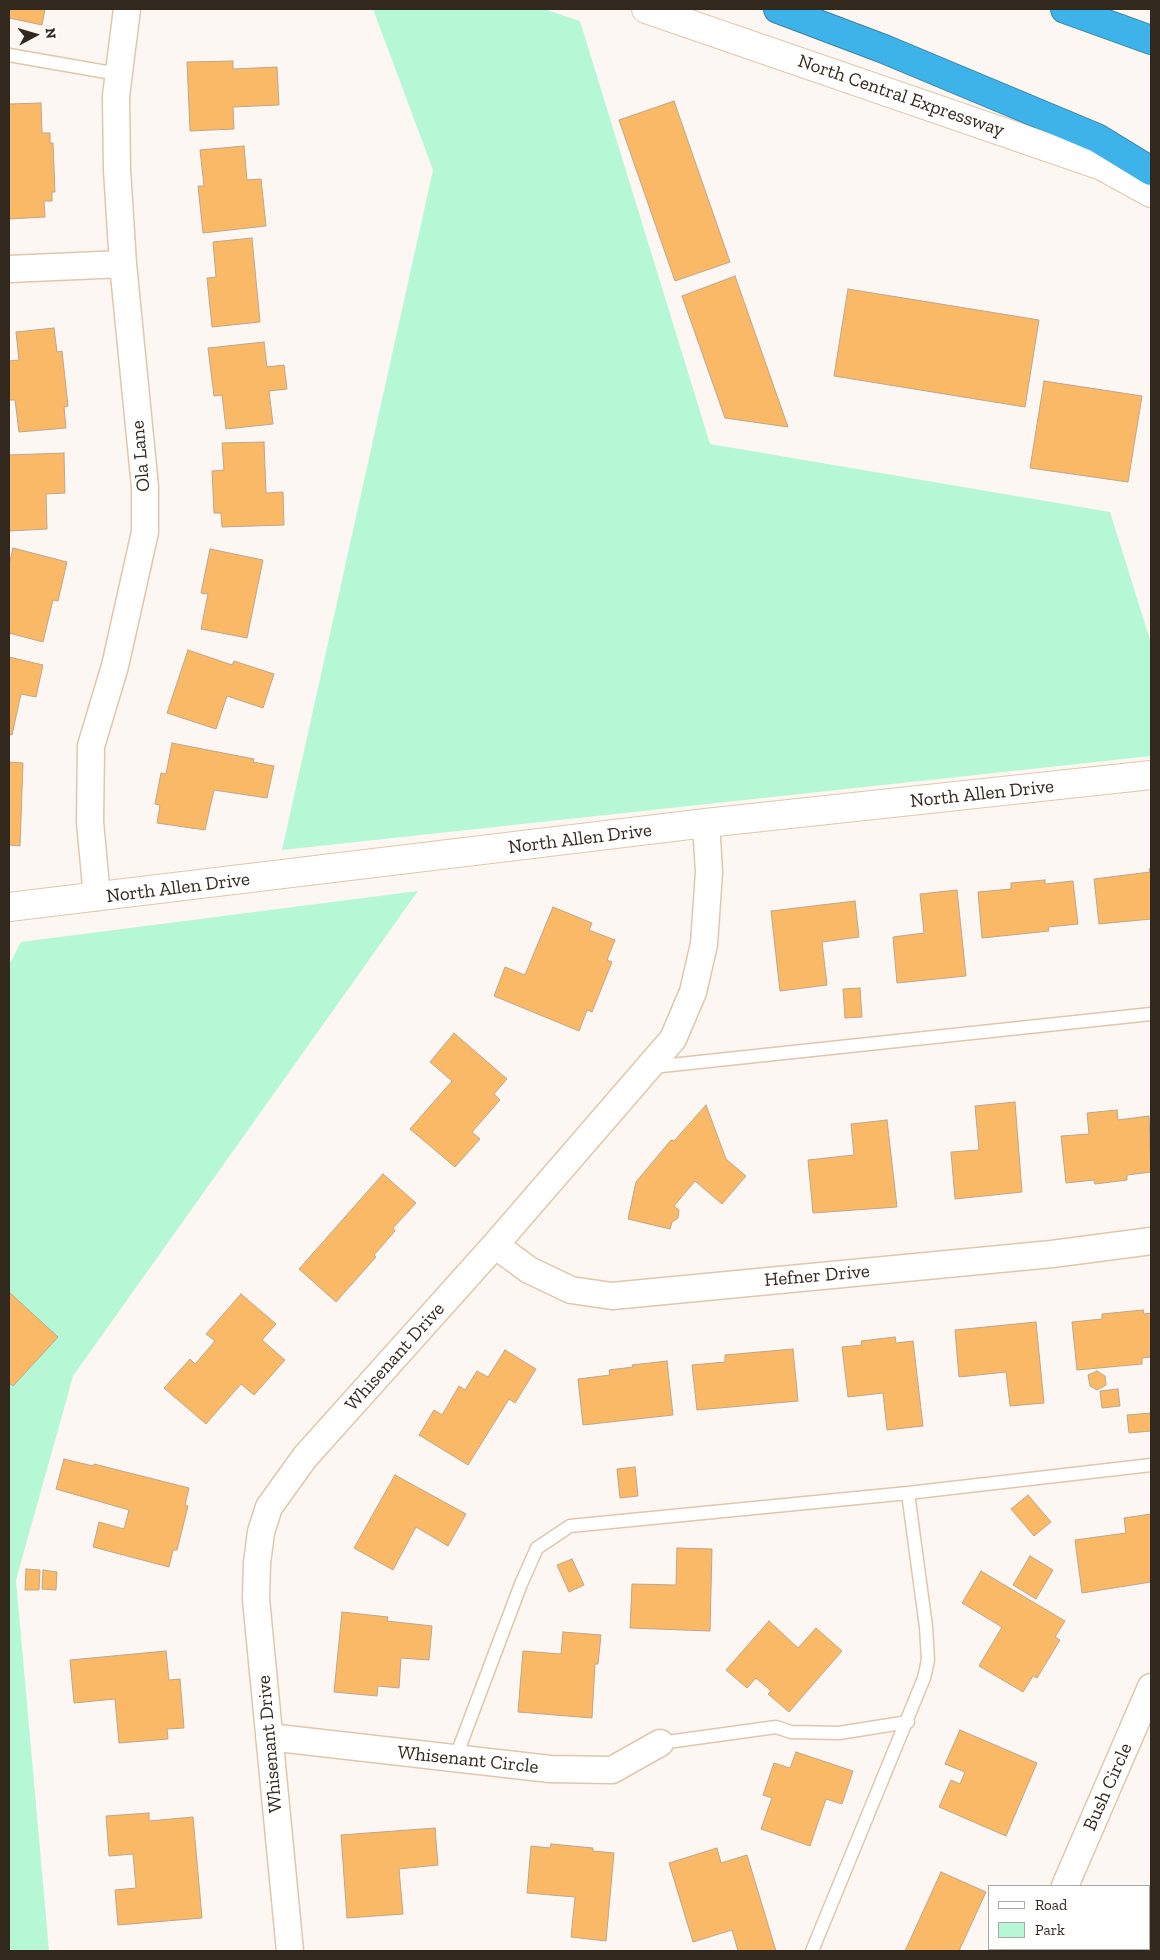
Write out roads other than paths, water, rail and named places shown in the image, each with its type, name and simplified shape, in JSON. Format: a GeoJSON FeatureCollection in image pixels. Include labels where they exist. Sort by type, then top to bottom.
{"type":"FeatureCollection","features":[{"type":"Feature","properties":{"kind":"highway"},"geometry":{"type":"LineString","coordinates":[[778,9],[884,49],[1097,138],[1151,171]]}},
{"type":"Feature","properties":{"kind":"highway"},"geometry":{"type":"LineString","coordinates":[[1066,9],[1151,40]]}},
{"type":"Feature","properties":{"kind":"street","name":"Ola Lane"},"geometry":{"type":"LineString","coordinates":[[98,898],[90,822],[91,746],[115,666],[145,532],[145,487],[123,264],[117,170],[116,96],[127,9]]}},
{"type":"Feature","properties":{"kind":"street","name":"North Central Expressway"},"geometry":{"type":"LineString","coordinates":[[646,9],[1102,166],[1151,193]]}},
{"type":"Feature","properties":{"kind":"street"},"geometry":{"type":"LineString","coordinates":[[9,269],[123,264]]}},
{"type":"Feature","properties":{"kind":"street","name":"North Allen Drive"},"geometry":{"type":"LineString","coordinates":[[9,908],[706,824],[1151,776]]}},
{"type":"Feature","properties":{"kind":"street","name":"Whisenant Drive"},"geometry":{"type":"LineString","coordinates":[[290,1951],[256,1599],[257,1563],[261,1532],[269,1507],[305,1457],[495,1245],[651,1067],[673,1039],[693,992],[702,954],[709,872],[706,824]]}},
{"type":"Feature","properties":{"kind":"street","name":"Hefner Drive"},"geometry":{"type":"LineString","coordinates":[[495,1245],[528,1270],[570,1290],[612,1296],[1043,1255],[1151,1241]]}},
{"type":"Feature","properties":{"kind":"street","name":"Bush Circle"},"geometry":{"type":"LineString","coordinates":[[1065,1885],[1151,1687]]}},
{"type":"Feature","properties":{"kind":"street","name":"Whisenant Circle"},"geometry":{"type":"LineString","coordinates":[[269,1738],[550,1769],[612,1770],[660,1743]]}},
{"type":"Feature","properties":{"kind":"lane"},"geometry":{"type":"LineString","coordinates":[[9,54],[118,74]]}},
{"type":"Feature","properties":{"kind":"lane"},"geometry":{"type":"LineString","coordinates":[[651,1067],[1151,1014]]}},
{"type":"Feature","properties":{"kind":"lane"},"geometry":{"type":"LineString","coordinates":[[455,1758],[521,1584],[537,1548],[570,1526],[908,1493],[1151,1465]]}},
{"type":"Feature","properties":{"kind":"lane"},"geometry":{"type":"LineString","coordinates":[[812,1951],[908,1722],[924,1678],[928,1660],[908,1493]]}},
{"type":"Feature","properties":{"kind":"lane"},"geometry":{"type":"LineString","coordinates":[[660,1743],[776,1727],[791,1732],[839,1733],[908,1722]]}}]}
